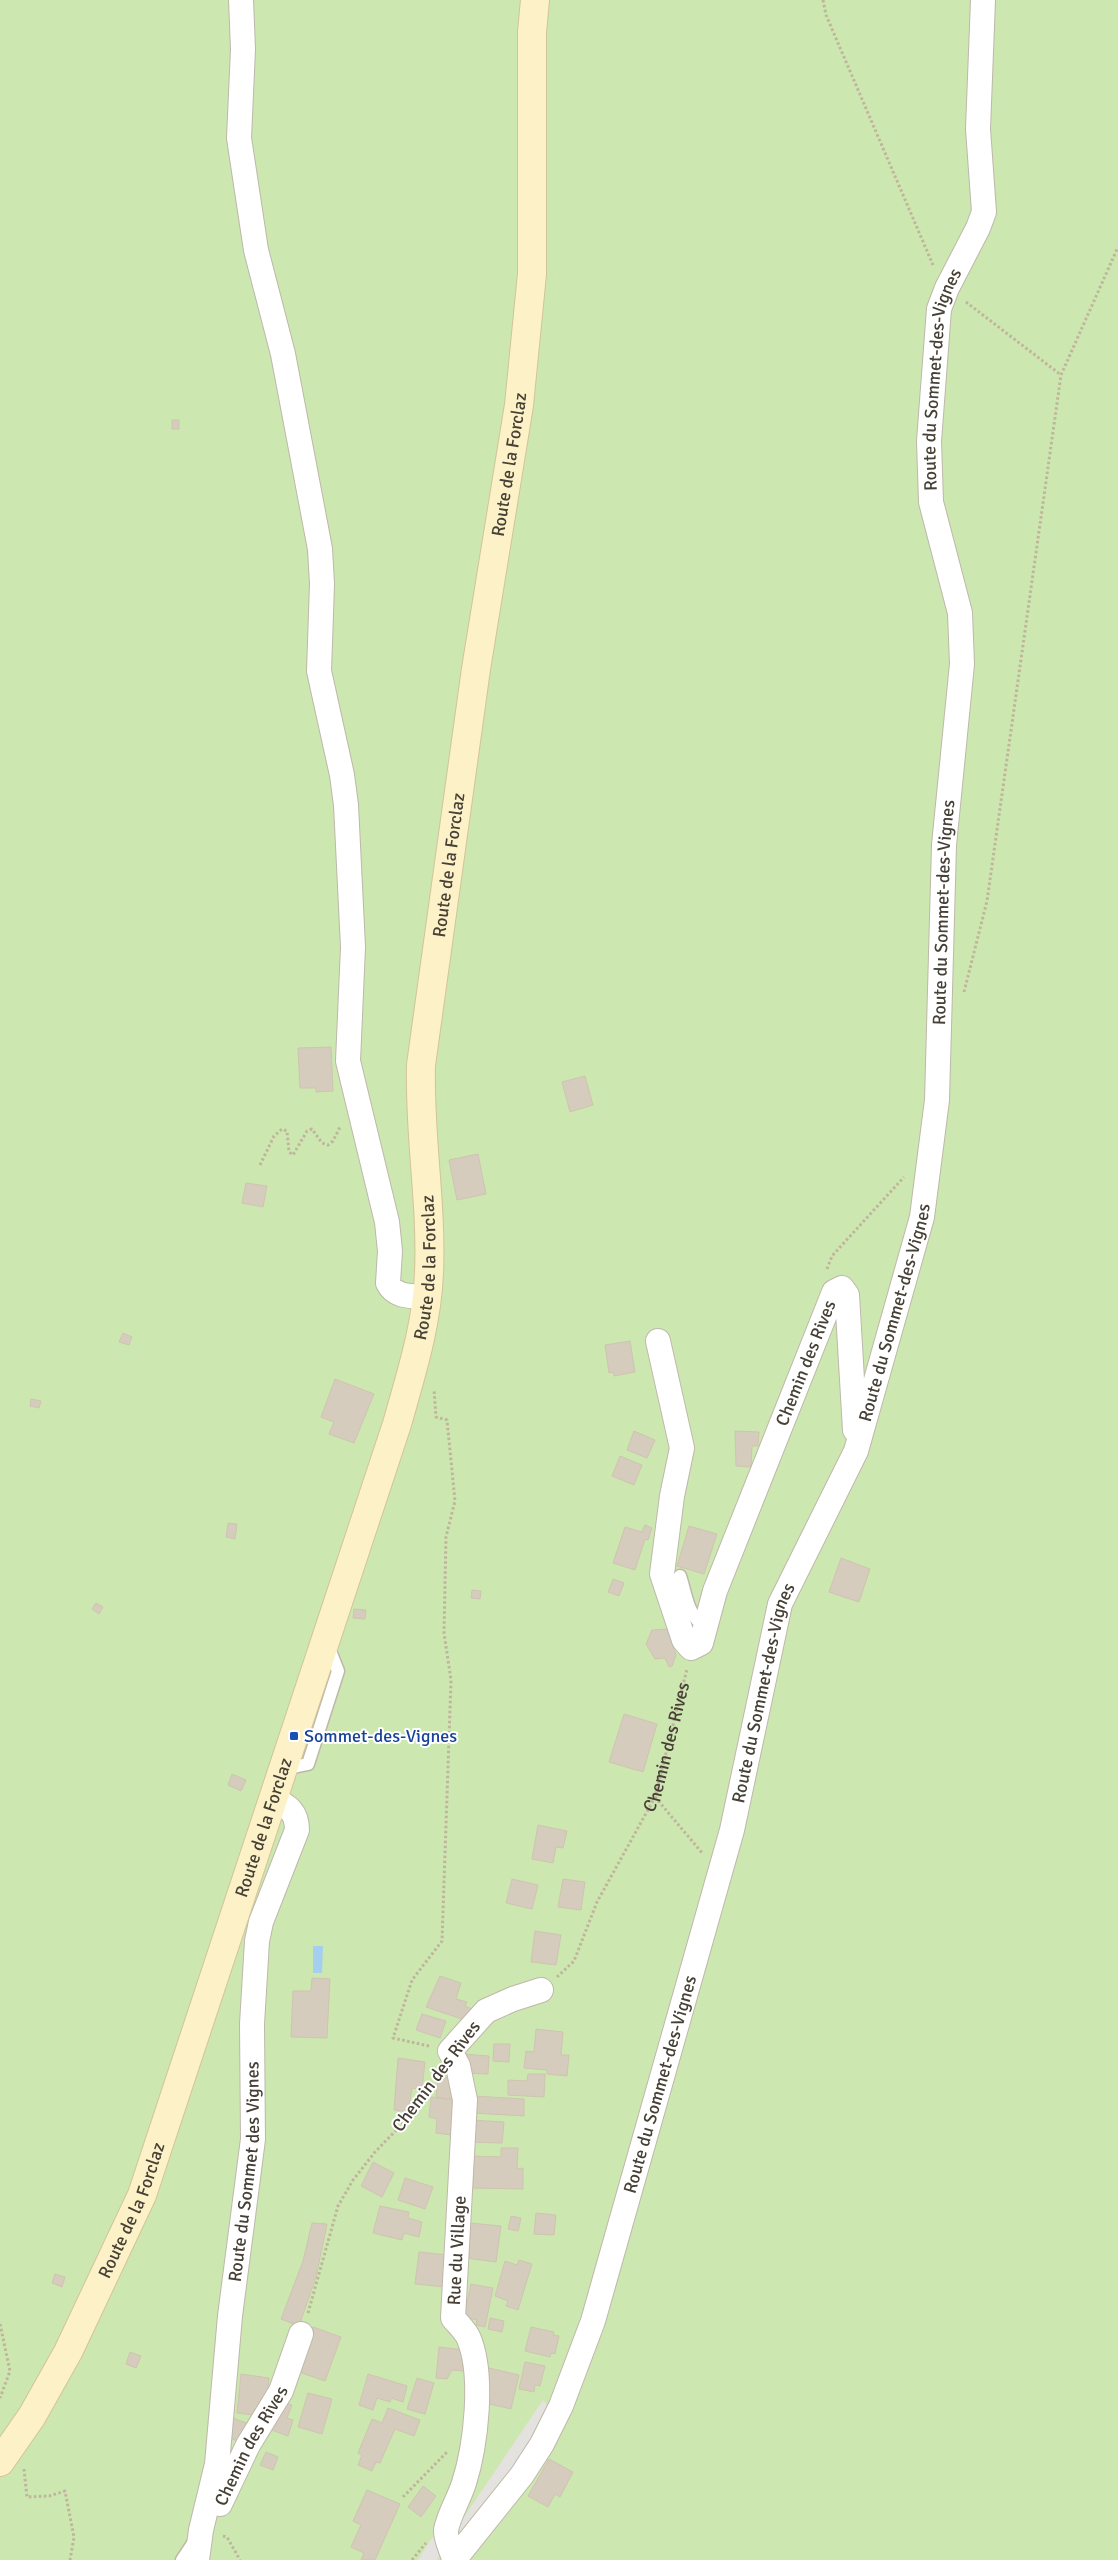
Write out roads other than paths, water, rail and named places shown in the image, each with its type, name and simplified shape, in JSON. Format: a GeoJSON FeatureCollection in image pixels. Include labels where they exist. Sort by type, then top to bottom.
{"type":"FeatureCollection","features":[{"type":"Feature","properties":{"kind":"main road","name":"Route de la Forclaz"},"geometry":{"type":"LineString","coordinates":[[11,2463],[32,2416],[68,2352],[142,2195],[397,1424],[417,1354],[427,1298],[429,1239],[420,1116],[420,1065],[473,688],[518,405],[532,274],[532,32],[535,0]]}},
{"type":"Feature","properties":{"kind":"street"},"geometry":{"type":"LineString","coordinates":[[241,0],[243,49],[239,138],[256,250],[283,354],[313,508],[321,558],[319,671],[342,774],[346,805],[353,947],[348,1061],[389,1236],[388,1283],[395,1292],[427,1298]]}},
{"type":"Feature","properties":{"kind":"street","name":"Route du Sommet-des-Vignes"},"geometry":{"type":"LineString","coordinates":[[455,2560],[522,2475],[561,2406],[593,2321],[732,1830],[780,1604],[856,1450],[922,1217],[937,1100],[944,845],[962,664],[960,613],[931,502],[929,441],[939,309],[947,288],[978,228],[984,212],[978,129],[983,0]]}},
{"type":"Feature","properties":{"kind":"street","name":"Chemin des Rives"},"geometry":{"type":"LineString","coordinates":[[658,1341],[682,1448],[672,1496],[662,1574],[684,1640],[691,1648],[700,1645],[704,1624],[715,1591],[834,1292],[842,1288],[847,1295],[856,1450]]}},
{"type":"Feature","properties":{"kind":"street","name":"Route du Sommet des Vignes"},"geometry":{"type":"LineString","coordinates":[[197,2560],[200,2533],[217,2464],[230,2316],[253,2139],[252,2024],[257,1942],[261,1922],[298,1830],[292,1810],[274,1800]]}},
{"type":"Feature","properties":{"kind":"street","name":"Chemin des Rives"},"geometry":{"type":"LineString","coordinates":[[450,2051],[486,2011],[513,1999],[541,1990]]}},
{"type":"Feature","properties":{"kind":"street","name":"Rue du Village"},"geometry":{"type":"LineString","coordinates":[[450,2051],[458,2066],[465,2100],[453,2318],[469,2337],[476,2361],[474,2427],[464,2482],[445,2531],[455,2560]]}},
{"type":"Feature","properties":{"kind":"street","name":"Chemin des Rives"},"geometry":{"type":"LineString","coordinates":[[200,2533],[211,2524],[240,2460],[281,2391],[300,2334]]}},
{"type":"Feature","properties":{"kind":"lane"},"geometry":{"type":"LineString","coordinates":[[680,1576],[693,1615],[699,1622],[704,1624]]}},
{"type":"Feature","properties":{"kind":"lane"},"geometry":{"type":"LineString","coordinates":[[182,2560],[200,2533]]}},
{"type":"Feature","properties":{"kind":"water"},"geometry":{"type":"Polygon","coordinates":[[[313,1946],[323,1946],[322,1973],[313,1973],[313,1946]]]}},
{"type":"Feature","properties":{"kind":"place","name":"Sommet-des-Vignes"},"geometry":{"type":"Point","coordinates":[294,1736]}}]}
